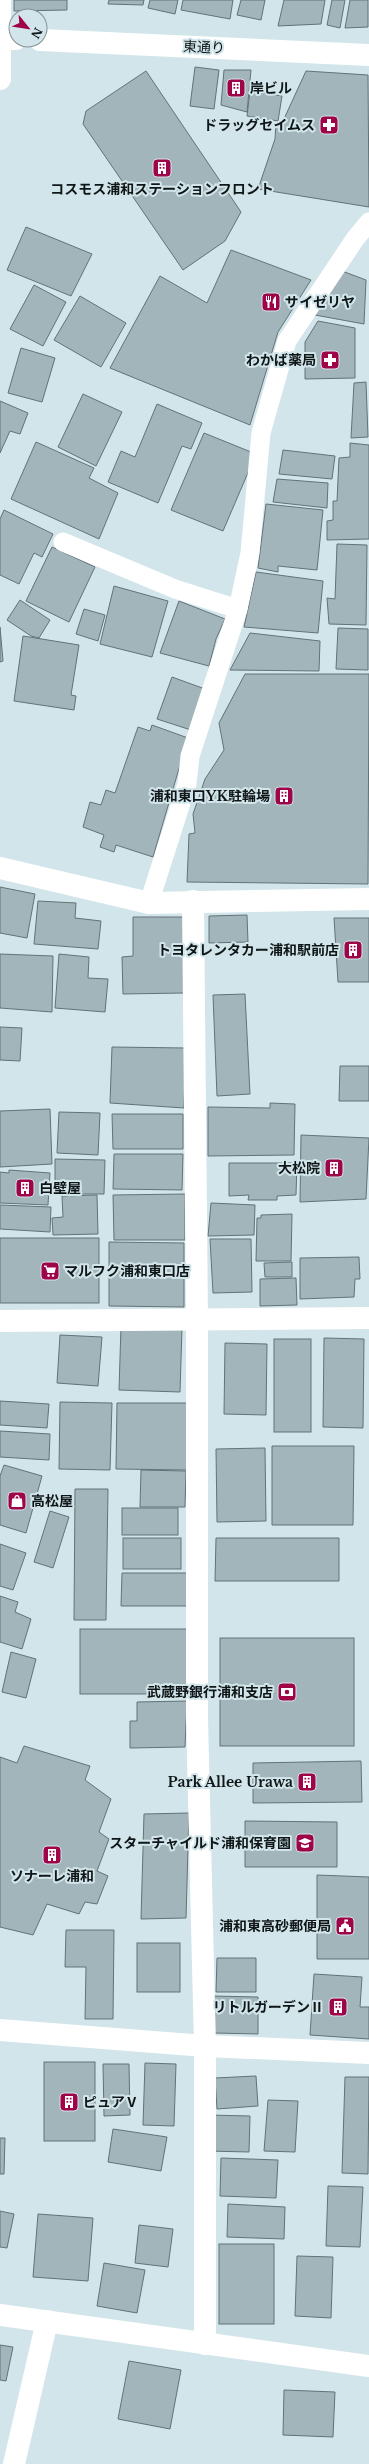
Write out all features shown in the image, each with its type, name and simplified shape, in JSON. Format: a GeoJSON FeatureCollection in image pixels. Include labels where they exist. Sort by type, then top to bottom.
{"type":"FeatureCollection","features":[{"type":"Feature","properties":{"kind":"street"},"geometry":{"type":"LineString","coordinates":[[0,0],[6,39],[0,79]]}},
{"type":"Feature","properties":{"kind":"street","name":"東通り"},"geometry":{"type":"LineString","coordinates":[[48,40],[369,55]]}},
{"type":"Feature","properties":{"kind":"street"},"geometry":{"type":"LineString","coordinates":[[0,868],[149,903],[369,898]]}},
{"type":"Feature","properties":{"kind":"street"},"geometry":{"type":"LineString","coordinates":[[193,901],[197,1320],[197,1718],[206,2046],[205,2344]]}},
{"type":"Feature","properties":{"kind":"street"},"geometry":{"type":"LineString","coordinates":[[0,1321],[369,1318]]}},
{"type":"Feature","properties":{"kind":"street"},"geometry":{"type":"LineString","coordinates":[[0,2030],[206,2046],[369,2053]]}},
{"type":"Feature","properties":{"kind":"street"},"geometry":{"type":"LineString","coordinates":[[0,2315],[369,2366]]}},
{"type":"Feature","properties":{"kind":"street"},"geometry":{"type":"LineString","coordinates":[[14,2464],[47,2322]]}},
{"type":"Feature","properties":{"kind":"lane"},"geometry":{"type":"LineString","coordinates":[[149,903],[186,784],[190,756],[238,609],[250,552],[261,433],[287,341],[355,239],[369,222]]}},
{"type":"Feature","properties":{"kind":"lane"},"geometry":{"type":"LineString","coordinates":[[62,542],[175,589],[238,609]]}},
{"type":"Feature","properties":{"kind":"building"},"geometry":{"type":"Polygon","coordinates":[[[14,0],[67,0],[67,10],[48,10],[48,8],[14,8],[14,0]]]}},
{"type":"Feature","properties":{"kind":"building"},"geometry":{"type":"Polygon","coordinates":[[[109,0],[144,0],[143,5],[108,4],[109,0]]]}},
{"type":"Feature","properties":{"kind":"building"},"geometry":{"type":"Polygon","coordinates":[[[150,0],[178,0],[175,14],[148,8],[150,0]]]}},
{"type":"Feature","properties":{"kind":"building"},"geometry":{"type":"Polygon","coordinates":[[[183,0],[233,0],[230,19],[181,10],[183,0]]]}},
{"type":"Feature","properties":{"kind":"building"},"geometry":{"type":"Polygon","coordinates":[[[241,0],[265,0],[261,20],[237,15],[241,0]]]}},
{"type":"Feature","properties":{"kind":"building"},"geometry":{"type":"Polygon","coordinates":[[[284,0],[325,0],[321,24],[278,26],[284,0]]]}},
{"type":"Feature","properties":{"kind":"building"},"geometry":{"type":"Polygon","coordinates":[[[332,0],[345,0],[340,28],[327,25],[332,0]]]}},
{"type":"Feature","properties":{"kind":"building"},"geometry":{"type":"Polygon","coordinates":[[[350,0],[368,0],[368,27],[345,28],[350,0]]]}},
{"type":"Feature","properties":{"kind":"building"},"geometry":{"type":"Polygon","coordinates":[[[195,67],[219,70],[214,109],[190,106],[195,67]]]}},
{"type":"Feature","properties":{"kind":"building","name":"岸ビル"},"geometry":{"type":"Polygon","coordinates":[[[224,70],[251,70],[247,112],[221,105],[224,70]]]}},
{"type":"Feature","properties":{"kind":"building","name":"コスモス浦和ステーションフロント"},"geometry":{"type":"Polygon","coordinates":[[[146,71],[241,212],[225,241],[183,270],[83,124],[86,111],[146,71]]]}},
{"type":"Feature","properties":{"kind":"building"},"geometry":{"type":"Polygon","coordinates":[[[306,71],[368,75],[369,207],[258,189],[275,139],[276,123],[283,121],[306,71]]]}},
{"type":"Feature","properties":{"kind":"building"},"geometry":{"type":"Polygon","coordinates":[[[250,91],[282,96],[278,121],[247,116],[250,91]]]}},
{"type":"Feature","properties":{"kind":"building"},"geometry":{"type":"Polygon","coordinates":[[[26,227],[92,254],[71,296],[7,270],[26,227]]]}},
{"type":"Feature","properties":{"kind":"building"},"geometry":{"type":"Polygon","coordinates":[[[231,250],[311,280],[278,332],[250,425],[110,368],[160,276],[207,303],[231,250]]]}},
{"type":"Feature","properties":{"kind":"building"},"geometry":{"type":"Polygon","coordinates":[[[342,271],[366,280],[364,324],[315,315],[342,271]]]}},
{"type":"Feature","properties":{"kind":"building"},"geometry":{"type":"Polygon","coordinates":[[[34,285],[66,302],[43,346],[10,329],[34,285]]]}},
{"type":"Feature","properties":{"kind":"building"},"geometry":{"type":"Polygon","coordinates":[[[80,296],[126,323],[101,367],[54,340],[80,296]]]}},
{"type":"Feature","properties":{"kind":"building","name":"わかば薬局"},"geometry":{"type":"Polygon","coordinates":[[[318,321],[355,328],[355,378],[305,379],[305,342],[318,321]]]}},
{"type":"Feature","properties":{"kind":"building"},"geometry":{"type":"Polygon","coordinates":[[[21,348],[55,358],[42,402],[8,393],[21,348]]]}},
{"type":"Feature","properties":{"kind":"building"},"geometry":{"type":"Polygon","coordinates":[[[366,382],[368,437],[351,438],[354,383],[366,382]]]}},
{"type":"Feature","properties":{"kind":"building"},"geometry":{"type":"Polygon","coordinates":[[[83,394],[122,412],[96,466],[58,447],[83,394]]]}},
{"type":"Feature","properties":{"kind":"building"},"geometry":{"type":"Polygon","coordinates":[[[0,401],[28,413],[20,434],[10,431],[0,453],[0,401]]]}},
{"type":"Feature","properties":{"kind":"building"},"geometry":{"type":"Polygon","coordinates":[[[157,404],[202,423],[191,449],[182,446],[158,503],[108,482],[121,451],[135,457],[157,404]]]}},
{"type":"Feature","properties":{"kind":"building"},"geometry":{"type":"Polygon","coordinates":[[[204,433],[256,454],[223,531],[171,510],[204,433]]]}},
{"type":"Feature","properties":{"kind":"building"},"geometry":{"type":"Polygon","coordinates":[[[36,442],[94,468],[89,478],[118,493],[99,539],[11,499],[36,442]]]}},
{"type":"Feature","properties":{"kind":"building"},"geometry":{"type":"Polygon","coordinates":[[[350,443],[369,445],[369,539],[327,540],[327,521],[333,520],[333,501],[337,501],[339,458],[350,457],[350,443]]]}},
{"type":"Feature","properties":{"kind":"building"},"geometry":{"type":"Polygon","coordinates":[[[283,450],[335,456],[332,479],[279,474],[283,450]]]}},
{"type":"Feature","properties":{"kind":"building"},"geometry":{"type":"Polygon","coordinates":[[[277,479],[328,483],[327,508],[273,502],[277,479]]]}},
{"type":"Feature","properties":{"kind":"building"},"geometry":{"type":"Polygon","coordinates":[[[266,504],[323,510],[317,570],[278,566],[278,572],[258,568],[266,504]]]}},
{"type":"Feature","properties":{"kind":"building"},"geometry":{"type":"Polygon","coordinates":[[[4,510],[53,534],[42,557],[34,553],[19,584],[0,575],[0,519],[4,510]]]}},
{"type":"Feature","properties":{"kind":"building"},"geometry":{"type":"Polygon","coordinates":[[[337,544],[367,545],[366,625],[329,624],[327,598],[335,599],[337,544]]]}},
{"type":"Feature","properties":{"kind":"building"},"geometry":{"type":"Polygon","coordinates":[[[52,547],[95,567],[69,622],[26,601],[52,547]]]}},
{"type":"Feature","properties":{"kind":"building"},"geometry":{"type":"Polygon","coordinates":[[[256,572],[323,581],[318,633],[244,627],[256,572]]]}},
{"type":"Feature","properties":{"kind":"building"},"geometry":{"type":"Polygon","coordinates":[[[114,586],[168,601],[152,657],[100,644],[114,586]]]}},
{"type":"Feature","properties":{"kind":"building"},"geometry":{"type":"Polygon","coordinates":[[[20,600],[50,620],[39,638],[31,636],[7,620],[20,600]]]}},
{"type":"Feature","properties":{"kind":"building"},"geometry":{"type":"Polygon","coordinates":[[[179,601],[225,619],[216,639],[209,666],[160,653],[179,601]]]}},
{"type":"Feature","properties":{"kind":"building"},"geometry":{"type":"Polygon","coordinates":[[[84,609],[105,615],[98,641],[76,634],[84,609]]]}},
{"type":"Feature","properties":{"kind":"building"},"geometry":{"type":"Polygon","coordinates":[[[0,627],[3,661],[0,662],[0,627]]]}},
{"type":"Feature","properties":{"kind":"building"},"geometry":{"type":"Polygon","coordinates":[[[338,628],[368,629],[368,670],[336,669],[338,628]]]}},
{"type":"Feature","properties":{"kind":"building"},"geometry":{"type":"Polygon","coordinates":[[[250,633],[320,641],[319,671],[230,670],[250,633]]]}},
{"type":"Feature","properties":{"kind":"building"},"geometry":{"type":"Polygon","coordinates":[[[23,636],[79,645],[71,695],[76,696],[74,710],[14,701],[23,636]]]}},
{"type":"Feature","properties":{"kind":"building","name":"浦和東口YK駐輪場"},"geometry":{"type":"Polygon","coordinates":[[[245,674],[369,674],[368,884],[187,882],[189,834],[195,833],[193,814],[205,779],[224,750],[219,723],[245,674]]]}},
{"type":"Feature","properties":{"kind":"building"},"geometry":{"type":"Polygon","coordinates":[[[172,677],[205,689],[191,730],[157,719],[172,677]]]}},
{"type":"Feature","properties":{"kind":"building"},"geometry":{"type":"Polygon","coordinates":[[[152,725],[188,738],[153,857],[116,845],[114,852],[100,847],[104,835],[83,827],[90,802],[101,805],[106,790],[115,793],[138,727],[150,731],[152,725]]]}},
{"type":"Feature","properties":{"kind":"building"},"geometry":{"type":"Polygon","coordinates":[[[0,887],[35,894],[27,938],[0,933],[0,887]]]}},
{"type":"Feature","properties":{"kind":"building"},"geometry":{"type":"Polygon","coordinates":[[[38,901],[76,903],[75,918],[101,921],[98,949],[34,944],[38,901]]]}},
{"type":"Feature","properties":{"kind":"building"},"geometry":{"type":"Polygon","coordinates":[[[247,915],[248,942],[209,943],[209,916],[247,915]]]}},
{"type":"Feature","properties":{"kind":"building"},"geometry":{"type":"Polygon","coordinates":[[[133,917],[184,917],[184,993],[123,994],[122,957],[133,956],[133,917]]]}},
{"type":"Feature","properties":{"kind":"building","name":"トヨタレンタカー浦和駅前店"},"geometry":{"type":"Polygon","coordinates":[[[334,918],[369,918],[369,982],[338,982],[334,918]]]}},
{"type":"Feature","properties":{"kind":"building"},"geometry":{"type":"Polygon","coordinates":[[[0,954],[53,956],[52,1012],[0,1008],[0,954]]]}},
{"type":"Feature","properties":{"kind":"building"},"geometry":{"type":"Polygon","coordinates":[[[59,954],[89,957],[88,978],[108,979],[105,1012],[55,1008],[59,954]]]}},
{"type":"Feature","properties":{"kind":"building"},"geometry":{"type":"Polygon","coordinates":[[[245,994],[250,1094],[217,1096],[213,995],[245,994]]]}},
{"type":"Feature","properties":{"kind":"building"},"geometry":{"type":"Polygon","coordinates":[[[0,1027],[22,1028],[20,1061],[0,1060],[0,1027]]]}},
{"type":"Feature","properties":{"kind":"building"},"geometry":{"type":"Polygon","coordinates":[[[112,1047],[186,1048],[184,1108],[110,1103],[112,1047]]]}},
{"type":"Feature","properties":{"kind":"building"},"geometry":{"type":"Polygon","coordinates":[[[340,1066],[369,1066],[369,1101],[339,1101],[340,1066]]]}},
{"type":"Feature","properties":{"kind":"building"},"geometry":{"type":"Polygon","coordinates":[[[270,1103],[295,1104],[294,1155],[208,1156],[208,1107],[270,1108],[270,1103]]]}},
{"type":"Feature","properties":{"kind":"building"},"geometry":{"type":"Polygon","coordinates":[[[50,1109],[52,1164],[0,1167],[0,1111],[50,1109]]]}},
{"type":"Feature","properties":{"kind":"building"},"geometry":{"type":"Polygon","coordinates":[[[59,1112],[100,1113],[98,1155],[57,1153],[59,1112]]]}},
{"type":"Feature","properties":{"kind":"building"},"geometry":{"type":"Polygon","coordinates":[[[112,1114],[183,1114],[183,1149],[113,1149],[112,1114]]]}},
{"type":"Feature","properties":{"kind":"building","name":"大松院"},"geometry":{"type":"Polygon","coordinates":[[[301,1135],[369,1138],[366,1199],[300,1202],[301,1135]]]}},
{"type":"Feature","properties":{"kind":"building"},"geometry":{"type":"Polygon","coordinates":[[[114,1154],[183,1154],[182,1190],[113,1189],[114,1154]]]}},
{"type":"Feature","properties":{"kind":"building"},"geometry":{"type":"Polygon","coordinates":[[[55,1159],[105,1160],[104,1194],[55,1194],[55,1159]]]}},
{"type":"Feature","properties":{"kind":"building"},"geometry":{"type":"Polygon","coordinates":[[[229,1163],[297,1163],[296,1195],[277,1196],[277,1200],[248,1200],[249,1195],[229,1196],[229,1163]]]}},
{"type":"Feature","properties":{"kind":"building","name":"白壁屋"},"geometry":{"type":"Polygon","coordinates":[[[9,1170],[50,1173],[48,1205],[0,1203],[0,1172],[9,1173],[9,1170]]]}},
{"type":"Feature","properties":{"kind":"building"},"geometry":{"type":"Polygon","coordinates":[[[185,1194],[185,1240],[114,1240],[113,1195],[185,1194]]]}},
{"type":"Feature","properties":{"kind":"building"},"geometry":{"type":"Polygon","coordinates":[[[97,1195],[98,1234],[53,1235],[52,1218],[63,1217],[62,1196],[97,1195]]]}},
{"type":"Feature","properties":{"kind":"building"},"geometry":{"type":"Polygon","coordinates":[[[211,1203],[255,1205],[254,1235],[208,1236],[211,1203]]]}},
{"type":"Feature","properties":{"kind":"building"},"geometry":{"type":"Polygon","coordinates":[[[0,1205],[51,1207],[50,1232],[0,1229],[0,1205]]]}},
{"type":"Feature","properties":{"kind":"building"},"geometry":{"type":"Polygon","coordinates":[[[292,1214],[291,1261],[256,1261],[257,1218],[261,1218],[261,1215],[292,1214]]]}},
{"type":"Feature","properties":{"kind":"building","name":"マルフク浦和東口店"},"geometry":{"type":"Polygon","coordinates":[[[0,1238],[99,1238],[99,1303],[0,1303],[0,1238]]]}},
{"type":"Feature","properties":{"kind":"building"},"geometry":{"type":"Polygon","coordinates":[[[210,1239],[251,1239],[252,1292],[213,1293],[210,1239]]]}},
{"type":"Feature","properties":{"kind":"building"},"geometry":{"type":"Polygon","coordinates":[[[109,1242],[184,1243],[184,1307],[109,1306],[109,1242]]]}},
{"type":"Feature","properties":{"kind":"building"},"geometry":{"type":"Polygon","coordinates":[[[359,1257],[360,1279],[355,1279],[354,1297],[300,1299],[300,1258],[359,1257]]]}},
{"type":"Feature","properties":{"kind":"building"},"geometry":{"type":"Polygon","coordinates":[[[292,1262],[292,1277],[265,1277],[264,1263],[292,1262]]]}},
{"type":"Feature","properties":{"kind":"building"},"geometry":{"type":"Polygon","coordinates":[[[296,1278],[297,1305],[260,1306],[260,1279],[296,1278]]]}},
{"type":"Feature","properties":{"kind":"building"},"geometry":{"type":"Polygon","coordinates":[[[121,1326],[182,1328],[180,1392],[119,1390],[121,1326]]]}},
{"type":"Feature","properties":{"kind":"building"},"geometry":{"type":"Polygon","coordinates":[[[60,1335],[102,1337],[98,1386],[57,1383],[60,1335]]]}},
{"type":"Feature","properties":{"kind":"building"},"geometry":{"type":"Polygon","coordinates":[[[324,1338],[364,1339],[363,1428],[323,1427],[324,1338]]]}},
{"type":"Feature","properties":{"kind":"building"},"geometry":{"type":"Polygon","coordinates":[[[274,1339],[311,1339],[311,1432],[274,1432],[274,1339]]]}},
{"type":"Feature","properties":{"kind":"building"},"geometry":{"type":"Polygon","coordinates":[[[225,1343],[267,1344],[266,1415],[224,1414],[225,1343]]]}},
{"type":"Feature","properties":{"kind":"building"},"geometry":{"type":"Polygon","coordinates":[[[0,1401],[49,1404],[47,1428],[0,1425],[0,1401]]]}},
{"type":"Feature","properties":{"kind":"building"},"geometry":{"type":"Polygon","coordinates":[[[60,1402],[112,1403],[110,1470],[59,1469],[60,1402]]]}},
{"type":"Feature","properties":{"kind":"building"},"geometry":{"type":"Polygon","coordinates":[[[117,1403],[187,1403],[187,1470],[116,1469],[117,1403]]]}},
{"type":"Feature","properties":{"kind":"building"},"geometry":{"type":"Polygon","coordinates":[[[0,1431],[50,1434],[49,1460],[0,1457],[0,1431]]]}},
{"type":"Feature","properties":{"kind":"building"},"geometry":{"type":"Polygon","coordinates":[[[272,1446],[354,1446],[353,1525],[272,1525],[272,1446]]]}},
{"type":"Feature","properties":{"kind":"building"},"geometry":{"type":"Polygon","coordinates":[[[265,1448],[266,1521],[217,1522],[216,1449],[265,1448]]]}},
{"type":"Feature","properties":{"kind":"building","name":"高松屋"},"geometry":{"type":"Polygon","coordinates":[[[4,1465],[42,1476],[26,1533],[0,1525],[0,1476],[4,1465]]]}},
{"type":"Feature","properties":{"kind":"building"},"geometry":{"type":"Polygon","coordinates":[[[141,1470],[186,1471],[185,1507],[140,1507],[141,1470]]]}},
{"type":"Feature","properties":{"kind":"building"},"geometry":{"type":"Polygon","coordinates":[[[75,1489],[108,1489],[106,1620],[74,1620],[75,1489]]]}},
{"type":"Feature","properties":{"kind":"building"},"geometry":{"type":"Polygon","coordinates":[[[122,1508],[178,1508],[178,1535],[122,1535],[122,1508]]]}},
{"type":"Feature","properties":{"kind":"building"},"geometry":{"type":"Polygon","coordinates":[[[50,1511],[69,1517],[53,1568],[34,1562],[50,1511]]]}},
{"type":"Feature","properties":{"kind":"building"},"geometry":{"type":"Polygon","coordinates":[[[123,1538],[181,1538],[181,1569],[123,1569],[123,1538]]]}},
{"type":"Feature","properties":{"kind":"building"},"geometry":{"type":"Polygon","coordinates":[[[216,1538],[339,1538],[339,1581],[215,1581],[216,1538]]]}},
{"type":"Feature","properties":{"kind":"building"},"geometry":{"type":"Polygon","coordinates":[[[0,1544],[26,1553],[13,1590],[0,1586],[0,1544]]]}},
{"type":"Feature","properties":{"kind":"building"},"geometry":{"type":"Polygon","coordinates":[[[122,1573],[190,1573],[188,1606],[121,1606],[122,1573]]]}},
{"type":"Feature","properties":{"kind":"building"},"geometry":{"type":"Polygon","coordinates":[[[0,1596],[18,1602],[15,1612],[31,1619],[22,1649],[0,1642],[0,1596]]]}},
{"type":"Feature","properties":{"kind":"building"},"geometry":{"type":"Polygon","coordinates":[[[80,1629],[188,1629],[188,1694],[80,1694],[80,1629]]]}},
{"type":"Feature","properties":{"kind":"building","name":"武蔵野銀行浦和支店"},"geometry":{"type":"Polygon","coordinates":[[[220,1638],[354,1638],[354,1746],[220,1746],[220,1638]]]}},
{"type":"Feature","properties":{"kind":"building"},"geometry":{"type":"Polygon","coordinates":[[[11,1652],[36,1659],[26,1698],[2,1692],[11,1652]]]}},
{"type":"Feature","properties":{"kind":"building"},"geometry":{"type":"Polygon","coordinates":[[[187,1701],[185,1747],[130,1748],[130,1721],[137,1721],[137,1702],[187,1701]]]}},
{"type":"Feature","properties":{"kind":"building","name":"ソナーレ浦和"},"geometry":{"type":"Polygon","coordinates":[[[24,1746],[90,1766],[85,1780],[111,1799],[99,1832],[109,1839],[97,1871],[108,1876],[97,1904],[85,1902],[79,1914],[47,1904],[33,1935],[0,1927],[0,1757],[17,1763],[24,1746]]]}},
{"type":"Feature","properties":{"kind":"building","name":"Park Allee Urawa"},"geometry":{"type":"Polygon","coordinates":[[[361,1761],[362,1802],[253,1803],[253,1763],[361,1761]]]}},
{"type":"Feature","properties":{"kind":"building"},"geometry":{"type":"Polygon","coordinates":[[[189,1813],[186,1918],[141,1919],[144,1814],[189,1813]]]}},
{"type":"Feature","properties":{"kind":"building"},"geometry":{"type":"Polygon","coordinates":[[[245,1821],[337,1822],[337,1867],[245,1867],[245,1821]]]}},
{"type":"Feature","properties":{"kind":"building"},"geometry":{"type":"Polygon","coordinates":[[[317,1875],[369,1877],[369,1959],[317,1959],[317,1875]]]}},
{"type":"Feature","properties":{"kind":"building"},"geometry":{"type":"Polygon","coordinates":[[[66,1930],[114,1930],[113,2019],[85,2019],[86,1967],[65,1967],[66,1930]]]}},
{"type":"Feature","properties":{"kind":"building"},"geometry":{"type":"Polygon","coordinates":[[[137,1943],[180,1943],[180,1992],[137,1992],[137,1943]]]}},
{"type":"Feature","properties":{"kind":"building"},"geometry":{"type":"Polygon","coordinates":[[[217,1958],[256,1958],[256,1992],[216,1992],[217,1958]]]}},
{"type":"Feature","properties":{"kind":"building","name":"リトルガーデンⅡ"},"geometry":{"type":"Polygon","coordinates":[[[314,1974],[362,1977],[360,2007],[369,2007],[369,2039],[310,2035],[314,1974]]]}},
{"type":"Feature","properties":{"kind":"building"},"geometry":{"type":"Polygon","coordinates":[[[213,1996],[258,1997],[258,2034],[213,2033],[213,1996]]]}},
{"type":"Feature","properties":{"kind":"building","name":"ピュアⅤ"},"geometry":{"type":"Polygon","coordinates":[[[44,2062],[95,2062],[95,2141],[44,2141],[44,2062]]]}},
{"type":"Feature","properties":{"kind":"building"},"geometry":{"type":"Polygon","coordinates":[[[145,2063],[176,2064],[174,2126],[143,2125],[145,2063]]]}},
{"type":"Feature","properties":{"kind":"building"},"geometry":{"type":"Polygon","coordinates":[[[103,2064],[129,2064],[130,2115],[104,2116],[103,2064]]]}},
{"type":"Feature","properties":{"kind":"building"},"geometry":{"type":"Polygon","coordinates":[[[256,2076],[258,2106],[217,2109],[215,2078],[256,2076]]]}},
{"type":"Feature","properties":{"kind":"building"},"geometry":{"type":"Polygon","coordinates":[[[345,2077],[369,2077],[368,2174],[342,2173],[345,2077]]]}},
{"type":"Feature","properties":{"kind":"building"},"geometry":{"type":"Polygon","coordinates":[[[268,2100],[298,2101],[295,2152],[264,2151],[268,2100]]]}},
{"type":"Feature","properties":{"kind":"building"},"geometry":{"type":"Polygon","coordinates":[[[208,2115],[250,2116],[249,2152],[207,2151],[208,2115]]]}},
{"type":"Feature","properties":{"kind":"building"},"geometry":{"type":"Polygon","coordinates":[[[113,2129],[167,2137],[161,2171],[108,2162],[113,2129]]]}},
{"type":"Feature","properties":{"kind":"building"},"geometry":{"type":"Polygon","coordinates":[[[0,2138],[5,2138],[4,2174],[0,2174],[0,2138]]]}},
{"type":"Feature","properties":{"kind":"building"},"geometry":{"type":"Polygon","coordinates":[[[221,2158],[278,2160],[276,2198],[220,2196],[221,2158]]]}},
{"type":"Feature","properties":{"kind":"building"},"geometry":{"type":"Polygon","coordinates":[[[328,2186],[363,2187],[360,2247],[326,2246],[328,2186]]]}},
{"type":"Feature","properties":{"kind":"building"},"geometry":{"type":"Polygon","coordinates":[[[228,2204],[285,2207],[284,2239],[227,2237],[228,2204]]]}},
{"type":"Feature","properties":{"kind":"building"},"geometry":{"type":"Polygon","coordinates":[[[0,2211],[14,2214],[7,2248],[0,2247],[0,2211]]]}},
{"type":"Feature","properties":{"kind":"building"},"geometry":{"type":"Polygon","coordinates":[[[38,2214],[93,2218],[88,2281],[33,2277],[38,2214]]]}},
{"type":"Feature","properties":{"kind":"building"},"geometry":{"type":"Polygon","coordinates":[[[139,2225],[173,2229],[168,2267],[135,2263],[139,2225]]]}},
{"type":"Feature","properties":{"kind":"building"},"geometry":{"type":"Polygon","coordinates":[[[219,2244],[274,2244],[274,2324],[219,2324],[219,2244]]]}},
{"type":"Feature","properties":{"kind":"building"},"geometry":{"type":"Polygon","coordinates":[[[297,2256],[333,2257],[331,2318],[295,2316],[297,2256]]]}},
{"type":"Feature","properties":{"kind":"building"},"geometry":{"type":"Polygon","coordinates":[[[104,2263],[145,2270],[137,2313],[97,2306],[104,2263]]]}},
{"type":"Feature","properties":{"kind":"building"},"geometry":{"type":"Polygon","coordinates":[[[0,2345],[13,2347],[6,2381],[0,2380],[0,2345]]]}},
{"type":"Feature","properties":{"kind":"building"},"geometry":{"type":"Polygon","coordinates":[[[129,2361],[181,2370],[170,2429],[118,2419],[129,2361]]]}},
{"type":"Feature","properties":{"kind":"building"},"geometry":{"type":"Polygon","coordinates":[[[284,2390],[335,2392],[333,2437],[283,2435],[284,2390]]]}},
{"type":"Feature","properties":{"kind":"place","name":"岸ビル"},"geometry":{"type":"Point","coordinates":[236,88]}},
{"type":"Feature","properties":{"kind":"place","name":"ドラッグセイムス"},"geometry":{"type":"Point","coordinates":[329,125]}},
{"type":"Feature","properties":{"kind":"place","name":"コスモス浦和ステーションフロント"},"geometry":{"type":"Point","coordinates":[162,168]}},
{"type":"Feature","properties":{"kind":"place","name":"サイゼリヤ"},"geometry":{"type":"Point","coordinates":[271,302]}},
{"type":"Feature","properties":{"kind":"place","name":"わかば薬局"},"geometry":{"type":"Point","coordinates":[330,360]}},
{"type":"Feature","properties":{"kind":"place","name":"浦和東口YK駐輪場"},"geometry":{"type":"Point","coordinates":[284,796]}},
{"type":"Feature","properties":{"kind":"place","name":"トヨタレンタカー浦和駅前店"},"geometry":{"type":"Point","coordinates":[353,950]}},
{"type":"Feature","properties":{"kind":"place","name":"大松院"},"geometry":{"type":"Point","coordinates":[334,1168]}},
{"type":"Feature","properties":{"kind":"place","name":"白壁屋"},"geometry":{"type":"Point","coordinates":[25,1188]}},
{"type":"Feature","properties":{"kind":"place","name":"マルフク浦和東口店"},"geometry":{"type":"Point","coordinates":[50,1271]}},
{"type":"Feature","properties":{"kind":"place","name":"高松屋"},"geometry":{"type":"Point","coordinates":[17,1501]}},
{"type":"Feature","properties":{"kind":"place","name":"武蔵野銀行浦和支店"},"geometry":{"type":"Point","coordinates":[287,1692]}},
{"type":"Feature","properties":{"kind":"place","name":"Park Allee Urawa"},"geometry":{"type":"Point","coordinates":[307,1782]}},
{"type":"Feature","properties":{"kind":"place","name":"スターチャイルド浦和保育園"},"geometry":{"type":"Point","coordinates":[305,1843]}},
{"type":"Feature","properties":{"kind":"place","name":"ソナーレ浦和"},"geometry":{"type":"Point","coordinates":[52,1855]}},
{"type":"Feature","properties":{"kind":"place","name":"浦和東高砂郵便局"},"geometry":{"type":"Point","coordinates":[345,1926]}},
{"type":"Feature","properties":{"kind":"place","name":"リトルガーデンⅡ"},"geometry":{"type":"Point","coordinates":[338,2007]}},
{"type":"Feature","properties":{"kind":"place","name":"ピュアⅤ"},"geometry":{"type":"Point","coordinates":[69,2102]}}]}
